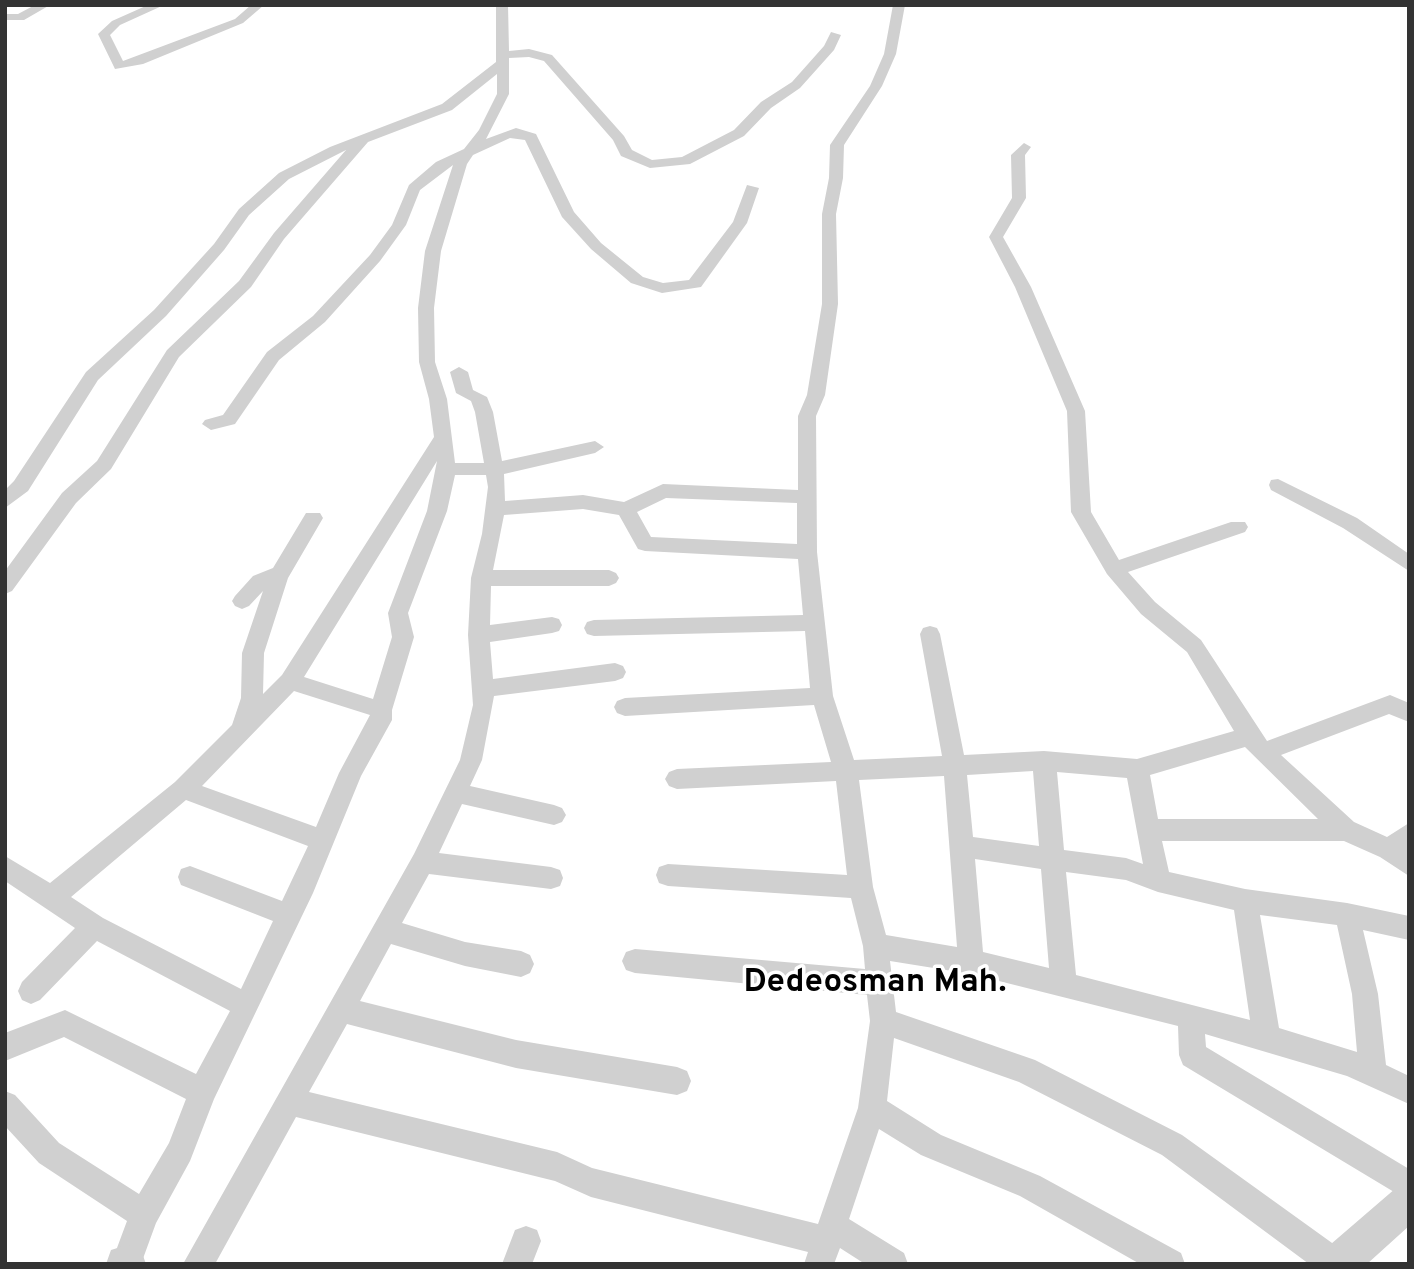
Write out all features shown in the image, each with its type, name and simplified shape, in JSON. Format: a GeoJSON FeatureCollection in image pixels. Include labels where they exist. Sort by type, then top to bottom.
{"type":"FeatureCollection","features":[{"type":"Feature","properties":{"kind":"street"},"geometry":{"type":"LineString","coordinates":[[5,17],[20,18],[44,5]]}},
{"type":"Feature","properties":{"kind":"street"},"geometry":{"type":"LineString","coordinates":[[158,5],[116,23],[104,34],[119,66],[149,58],[239,21],[258,5]]}},
{"type":"Feature","properties":{"kind":"street"},"geometry":{"type":"LineString","coordinates":[[126,1263],[144,1214],[180,1151],[202,1092],[247,1006],[304,885],[351,773],[381,720],[380,710],[403,637],[398,613],[436,511],[447,469],[441,440],[438,399],[427,362],[426,308],[433,251],[445,204],[460,163],[485,131],[503,94],[502,5]]}},
{"type":"Feature","properties":{"kind":"street"},"geometry":{"type":"LineString","coordinates":[[826,1243],[872,1108],[883,1021],[876,946],[861,887],[846,772],[822,696],[807,552],[807,416],[816,395],[830,304],[829,214],[836,178],[837,145],[876,86],[890,54],[899,5]]}},
{"type":"Feature","properties":{"kind":"street"},"geometry":{"type":"LineString","coordinates":[[5,501],[21,486],[92,376],[160,313],[219,247],[244,212],[284,176],[365,138],[447,107],[502,60],[529,53],[548,58],[620,139],[626,153],[650,164],[685,160],[738,132],[766,105],[796,85],[830,47],[835,35]]}},
{"type":"Feature","properties":{"kind":"street"},"geometry":{"type":"LineString","coordinates":[[211,424],[229,420],[273,356],[319,319],[375,258],[399,225],[414,188],[440,165],[505,135],[526,133],[531,137],[567,214],[596,246],[627,273],[637,280],[662,288],[695,284],[708,262],[740,223],[752,188]]}},
{"type":"Feature","properties":{"kind":"street"},"geometry":{"type":"LineString","coordinates":[[5,586],[69,498],[104,465],[173,354],[245,284],[279,236],[365,138]]}},
{"type":"Feature","properties":{"kind":"street"},"geometry":{"type":"LineString","coordinates":[[1024,147],[1018,155],[1019,198],[996,237],[1023,286],[1076,411],[1081,512],[1114,569],[1148,608],[1194,646],[1256,744],[1346,830],[1389,849],[1409,865]]}},
{"type":"Feature","properties":{"kind":"street"},"geometry":{"type":"LineString","coordinates":[[198,1264],[423,862],[471,761],[485,705],[479,635],[481,578],[492,534],[496,469],[484,412],[478,397],[465,393],[459,372]]}},
{"type":"Feature","properties":{"kind":"street"},"geometry":{"type":"LineString","coordinates":[[50,899],[183,789],[290,681],[441,440]]}},
{"type":"Feature","properties":{"kind":"street"},"geometry":{"type":"LineString","coordinates":[[447,469],[496,469],[594,447]]}},
{"type":"Feature","properties":{"kind":"street"},"geometry":{"type":"LineString","coordinates":[[1278,485],[1350,523],[1409,564]]}},
{"type":"Feature","properties":{"kind":"street"},"geometry":{"type":"LineString","coordinates":[[494,509],[583,502],[626,509],[663,491],[805,497]]}},
{"type":"Feature","properties":{"kind":"street"},"geometry":{"type":"LineString","coordinates":[[626,509],[645,544],[807,552]]}},
{"type":"Feature","properties":{"kind":"street"},"geometry":{"type":"LineString","coordinates":[[240,733],[252,698],[253,653],[280,573],[313,518]]}},
{"type":"Feature","properties":{"kind":"street"},"geometry":{"type":"LineString","coordinates":[[1114,569],[1238,527]]}},
{"type":"Feature","properties":{"kind":"street"},"geometry":{"type":"LineString","coordinates":[[242,601],[260,581],[280,573]]}},
{"type":"Feature","properties":{"kind":"street"},"geometry":{"type":"LineString","coordinates":[[481,578],[609,578]]}},
{"type":"Feature","properties":{"kind":"street"},"geometry":{"type":"LineString","coordinates":[[594,628],[814,623]]}},
{"type":"Feature","properties":{"kind":"street"},"geometry":{"type":"LineString","coordinates":[[479,635],[552,625]]}},
{"type":"Feature","properties":{"kind":"street"},"geometry":{"type":"LineString","coordinates":[[930,634],[955,767],[971,962]]}},
{"type":"Feature","properties":{"kind":"street"},"geometry":{"type":"LineString","coordinates":[[483,690],[615,672]]}},
{"type":"Feature","properties":{"kind":"street"},"geometry":{"type":"LineString","coordinates":[[290,681],[380,710]]}},
{"type":"Feature","properties":{"kind":"street"},"geometry":{"type":"LineString","coordinates":[[625,707],[822,696]]}},
{"type":"Feature","properties":{"kind":"street"},"geometry":{"type":"LineString","coordinates":[[677,779],[1044,761],[1137,769],[1256,744],[1391,704],[1409,713]]}},
{"type":"Feature","properties":{"kind":"street"},"geometry":{"type":"LineString","coordinates":[[1044,761],[1064,986]]}},
{"type":"Feature","properties":{"kind":"street"},"geometry":{"type":"LineString","coordinates":[[1137,769],[1158,881]]}},
{"type":"Feature","properties":{"kind":"street"},"geometry":{"type":"LineString","coordinates":[[183,789],[321,840]]}},
{"type":"Feature","properties":{"kind":"street"},"geometry":{"type":"LineString","coordinates":[[456,793],[554,815]]}},
{"type":"Feature","properties":{"kind":"street"},"geometry":{"type":"LineString","coordinates":[[1147,830],[1346,830]]}},
{"type":"Feature","properties":{"kind":"street"},"geometry":{"type":"LineString","coordinates":[[1389,849],[1409,834]]}},
{"type":"Feature","properties":{"kind":"street"},"geometry":{"type":"LineString","coordinates":[[963,847],[1126,869],[1158,881],[1245,901],[1347,915],[1409,928]]}},
{"type":"Feature","properties":{"kind":"street"},"geometry":{"type":"LineString","coordinates":[[423,862],[551,878]]}},
{"type":"Feature","properties":{"kind":"street"},"geometry":{"type":"LineString","coordinates":[[5,867],[93,926],[247,1006]]}},
{"type":"Feature","properties":{"kind":"street"},"geometry":{"type":"LineString","coordinates":[[668,875],[861,887]]}},
{"type":"Feature","properties":{"kind":"street"},"geometry":{"type":"LineString","coordinates":[[190,877],[288,915]]}},
{"type":"Feature","properties":{"kind":"street"},"geometry":{"type":"LineString","coordinates":[[1245,901],[1267,1040]]}},
{"type":"Feature","properties":{"kind":"street"},"geometry":{"type":"LineString","coordinates":[[1347,915],[1365,994],[1373,1074]]}},
{"type":"Feature","properties":{"kind":"street"},"geometry":{"type":"LineString","coordinates":[[31,991],[93,926]]}},
{"type":"Feature","properties":{"kind":"street"},"geometry":{"type":"LineString","coordinates":[[383,930],[465,954],[521,964]]}},
{"type":"Feature","properties":{"kind":"street"},"geometry":{"type":"LineString","coordinates":[[876,946],[971,962],[1191,1016],[1350,1063],[1409,1090]]}},
{"type":"Feature","properties":{"kind":"street"},"geometry":{"type":"LineString","coordinates":[[635,961],[879,983]]}},
{"type":"Feature","properties":{"kind":"street"},"geometry":{"type":"LineString","coordinates":[[340,1009],[516,1054],[677,1081]]}},
{"type":"Feature","properties":{"kind":"street"},"geometry":{"type":"LineString","coordinates":[[1191,1016],[1193,1055],[1409,1186]]}},
{"type":"Feature","properties":{"kind":"street"},"geometry":{"type":"LineString","coordinates":[[883,1021],[1025,1070],[1172,1145],[1336,1264],[1409,1201]]}},
{"type":"Feature","properties":{"kind":"street"},"geometry":{"type":"LineString","coordinates":[[5,1047],[65,1023],[202,1092]]}},
{"type":"Feature","properties":{"kind":"street"},"geometry":{"type":"LineString","coordinates":[[291,1102],[557,1167],[590,1182],[826,1243],[893,1264]]}},
{"type":"Feature","properties":{"kind":"street"},"geometry":{"type":"LineString","coordinates":[[5,1105],[48,1153],[144,1214]]}},
{"type":"Feature","properties":{"kind":"street"},"geometry":{"type":"LineString","coordinates":[[872,1108],[931,1144],[1030,1186],[1170,1264]]}},
{"type":"Feature","properties":{"kind":"district","name":"Dedeosman Mah."},"geometry":{"type":"Point","coordinates":[875,984]}}]}
